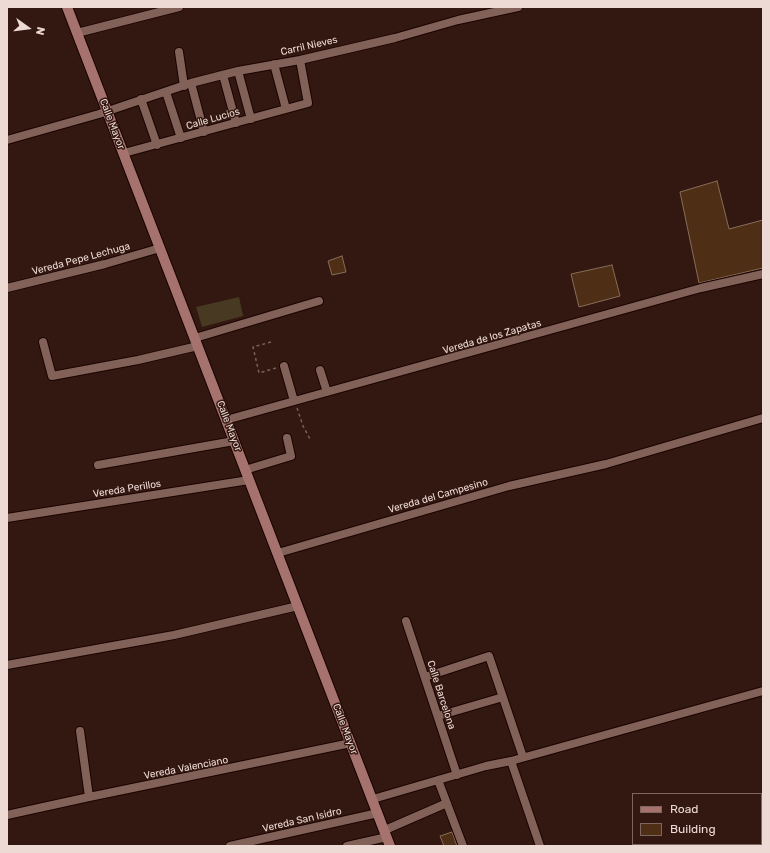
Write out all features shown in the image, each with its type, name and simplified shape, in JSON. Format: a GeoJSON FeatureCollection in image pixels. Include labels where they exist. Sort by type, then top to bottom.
{"type":"FeatureCollection","features":[{"type":"Feature","properties":{"kind":"main road","name":"Calle Mayor"},"geometry":{"type":"LineString","coordinates":[[67,7],[387,838]]}},
{"type":"Feature","properties":{"kind":"street"},"geometry":{"type":"LineString","coordinates":[[77,33],[179,7]]}},
{"type":"Feature","properties":{"kind":"street","name":"Carril Nieves"},"geometry":{"type":"LineString","coordinates":[[7,140],[107,111],[188,84],[238,71],[300,60],[395,38],[458,20],[518,7]]}},
{"type":"Feature","properties":{"kind":"street"},"geometry":{"type":"LineString","coordinates":[[179,52],[204,132]]}},
{"type":"Feature","properties":{"kind":"street","name":"Calle Lucios"},"geometry":{"type":"LineString","coordinates":[[124,153],[308,103],[300,60]]}},
{"type":"Feature","properties":{"kind":"street"},"geometry":{"type":"LineString","coordinates":[[274,64],[286,109]]}},
{"type":"Feature","properties":{"kind":"street"},"geometry":{"type":"LineString","coordinates":[[238,71],[251,119]]}},
{"type":"Feature","properties":{"kind":"street"},"geometry":{"type":"LineString","coordinates":[[223,75],[236,123]]}},
{"type":"Feature","properties":{"kind":"street"},"geometry":{"type":"LineString","coordinates":[[166,92],[180,138]]}},
{"type":"Feature","properties":{"kind":"street"},"geometry":{"type":"LineString","coordinates":[[142,99],[157,145]]}},
{"type":"Feature","properties":{"kind":"street","name":"Vereda Pepe Lechuga"},"geometry":{"type":"LineString","coordinates":[[7,288],[105,264],[160,248]]}},
{"type":"Feature","properties":{"kind":"street","name":"Vereda de los Zapatas"},"geometry":{"type":"LineString","coordinates":[[226,420],[701,288],[763,274]]}},
{"type":"Feature","properties":{"kind":"street"},"geometry":{"type":"LineString","coordinates":[[44,342],[52,376],[138,360],[319,301]]}},
{"type":"Feature","properties":{"kind":"street"},"geometry":{"type":"LineString","coordinates":[[284,366],[294,401]]}},
{"type":"Feature","properties":{"kind":"street"},"geometry":{"type":"LineString","coordinates":[[320,370],[327,392]]}},
{"type":"Feature","properties":{"kind":"street","name":"Vereda del Campesino"},"geometry":{"type":"LineString","coordinates":[[278,553],[509,486],[606,464],[763,418]]}},
{"type":"Feature","properties":{"kind":"street"},"geometry":{"type":"LineString","coordinates":[[245,470],[291,456],[287,438]]}},
{"type":"Feature","properties":{"kind":"street"},"geometry":{"type":"LineString","coordinates":[[98,465],[234,441]]}},
{"type":"Feature","properties":{"kind":"street","name":"Vereda Perillos"},"geometry":{"type":"LineString","coordinates":[[7,518],[249,480]]}},
{"type":"Feature","properties":{"kind":"street"},"geometry":{"type":"LineString","coordinates":[[7,665],[174,635],[298,606]]}},
{"type":"Feature","properties":{"kind":"street","name":"Calle Barcelona"},"geometry":{"type":"LineString","coordinates":[[406,621],[457,775]]}},
{"type":"Feature","properties":{"kind":"street"},"geometry":{"type":"LineString","coordinates":[[425,677],[489,656],[523,757]]}},
{"type":"Feature","properties":{"kind":"street"},"geometry":{"type":"LineString","coordinates":[[373,799],[763,691]]}},
{"type":"Feature","properties":{"kind":"street"},"geometry":{"type":"LineString","coordinates":[[438,716],[503,697]]}},
{"type":"Feature","properties":{"kind":"street"},"geometry":{"type":"LineString","coordinates":[[80,731],[89,797]]}},
{"type":"Feature","properties":{"kind":"street","name":"Vereda Valenciano"},"geometry":{"type":"LineString","coordinates":[[7,814],[351,744]]}},
{"type":"Feature","properties":{"kind":"street"},"geometry":{"type":"LineString","coordinates":[[511,761],[540,846]]}},
{"type":"Feature","properties":{"kind":"street"},"geometry":{"type":"LineString","coordinates":[[438,780],[463,846]]}},
{"type":"Feature","properties":{"kind":"street"},"geometry":{"type":"LineString","coordinates":[[347,846],[387,838],[447,803]]}},
{"type":"Feature","properties":{"kind":"street","name":"Vereda San Isidro"},"geometry":{"type":"LineString","coordinates":[[230,846],[378,813]]}},
{"type":"Feature","properties":{"kind":"path"},"geometry":{"type":"LineString","coordinates":[[271,342],[253,347],[259,373],[284,366]]}},
{"type":"Feature","properties":{"kind":"path"},"geometry":{"type":"LineString","coordinates":[[294,401],[303,426],[311,441]]}},
{"type":"Feature","properties":{"kind":"shaded area"},"geometry":{"type":"Polygon","coordinates":[[[239,297],[243,316],[202,327],[196,307],[239,297]]]}},
{"type":"Feature","properties":{"kind":"building"},"geometry":{"type":"Polygon","coordinates":[[[717,181],[729,229],[763,220],[763,268],[699,283],[680,192],[717,181]]]}},
{"type":"Feature","properties":{"kind":"building"},"geometry":{"type":"Polygon","coordinates":[[[342,256],[346,272],[332,275],[328,261],[342,256]]]}},
{"type":"Feature","properties":{"kind":"building"},"geometry":{"type":"Polygon","coordinates":[[[612,265],[620,296],[579,307],[571,274],[612,265]]]}},
{"type":"Feature","properties":{"kind":"building"},"geometry":{"type":"Polygon","coordinates":[[[452,832],[457,846],[444,846],[440,836],[452,832]]]}}]}
